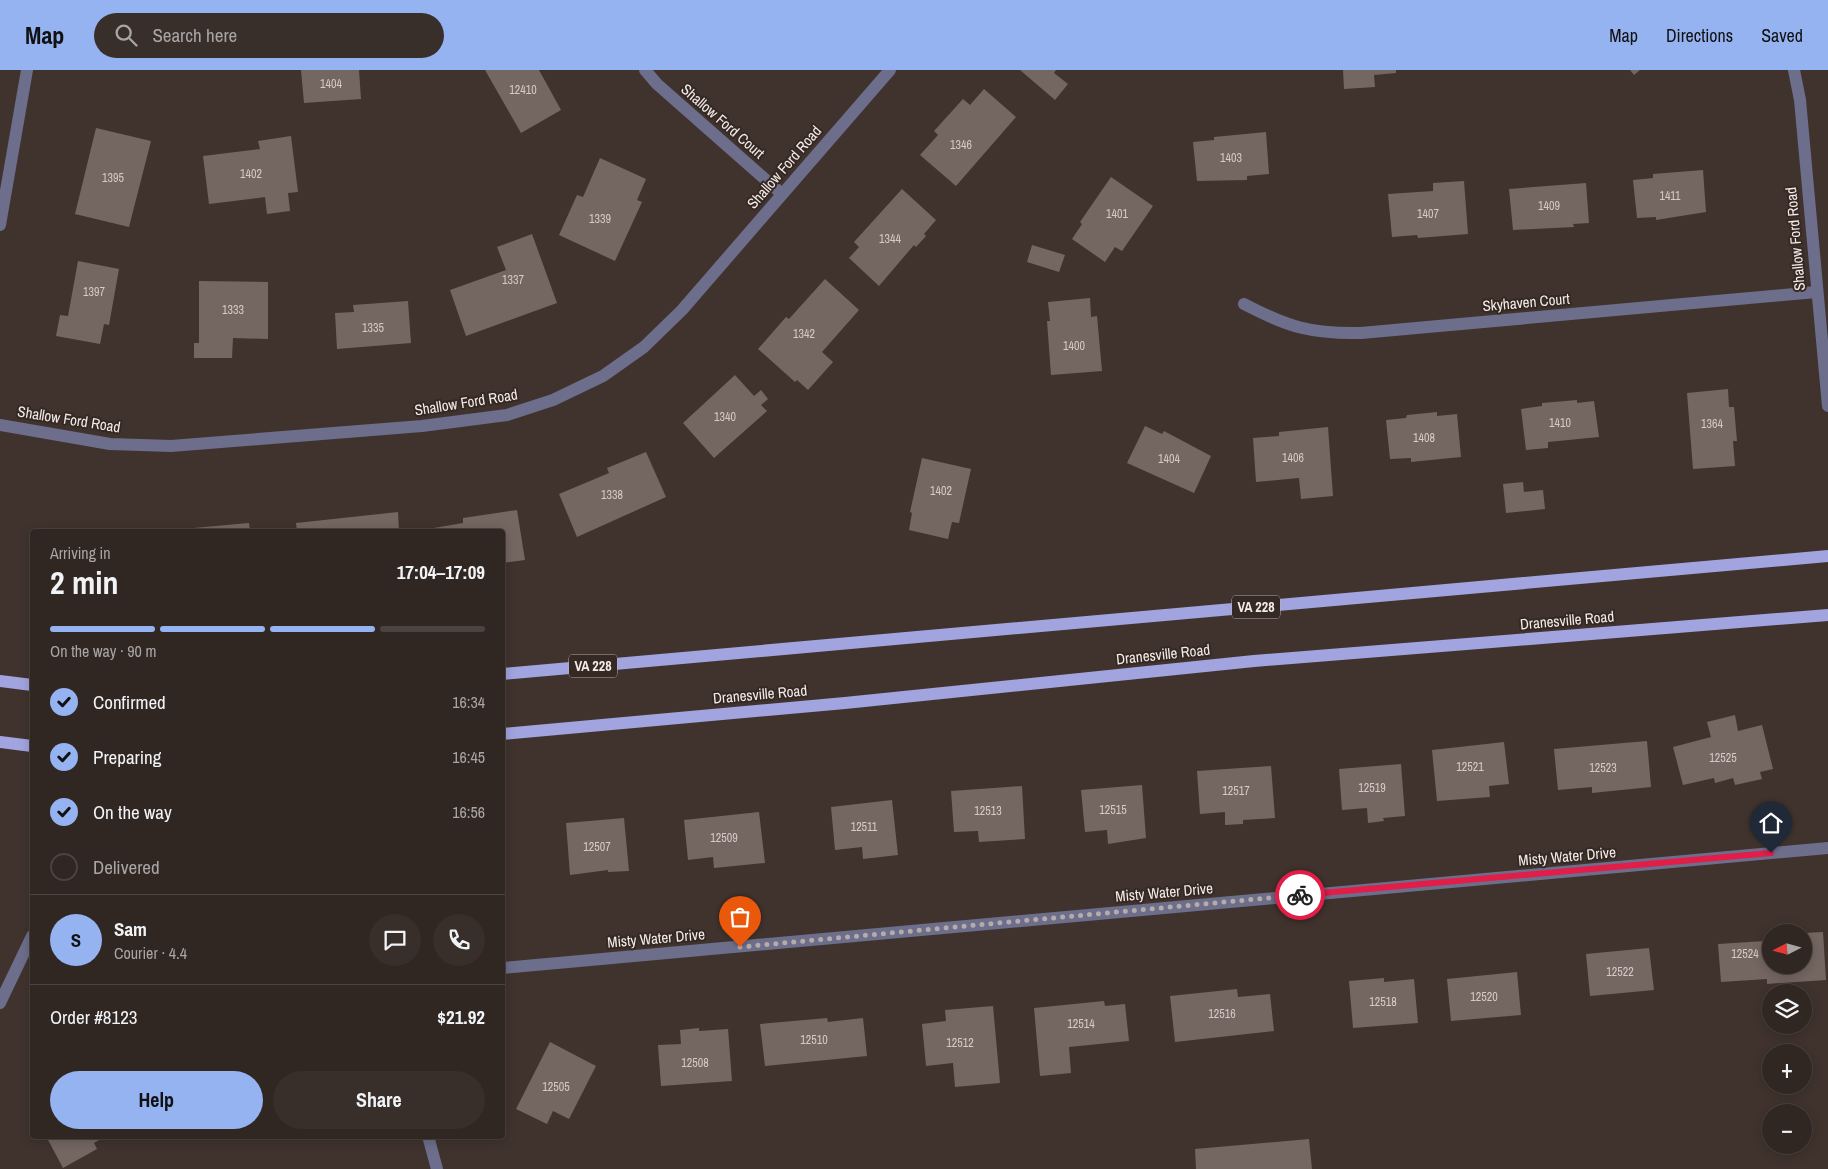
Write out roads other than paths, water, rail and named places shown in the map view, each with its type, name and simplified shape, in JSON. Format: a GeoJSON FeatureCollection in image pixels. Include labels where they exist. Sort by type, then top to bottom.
{"type":"FeatureCollection","features":[{"type":"Feature","properties":{"kind":"main road","name":"VA 228"},"geometry":{"type":"LineString","coordinates":[[505,674],[1828,556]]}},
{"type":"Feature","properties":{"kind":"main road","name":"Dranesville Road"},"geometry":{"type":"LineString","coordinates":[[505,734],[844,703],[1254,661],[1828,615]]}},
{"type":"Feature","properties":{"kind":"main road"},"geometry":{"type":"LineString","coordinates":[[0,681],[30,685]]}},
{"type":"Feature","properties":{"kind":"main road"},"geometry":{"type":"LineString","coordinates":[[0,742],[30,746]]}},
{"type":"Feature","properties":{"kind":"street"},"geometry":{"type":"LineString","coordinates":[[0,225],[27,70]]}},
{"type":"Feature","properties":{"kind":"street","name":"Shallow Ford Court"},"geometry":{"type":"LineString","coordinates":[[645,70],[657,84],[782,194]]}},
{"type":"Feature","properties":{"kind":"street","name":"Shallow Ford Road"},"geometry":{"type":"LineString","coordinates":[[0,425],[110,444],[172,446],[422,426],[507,415],[553,400],[603,376],[644,348],[682,310],[890,70]]}},
{"type":"Feature","properties":{"kind":"street","name":"Shallow Ford Road"},"geometry":{"type":"LineString","coordinates":[[1794,70],[1800,100],[1816,292],[1828,406]]}},
{"type":"Feature","properties":{"kind":"street","name":"Skyhaven Court"},"geometry":{"type":"LineString","coordinates":[[1244,304],[1281,323],[1307,331],[1360,333],[1816,292]]}},
{"type":"Feature","properties":{"kind":"street","name":"Misty Water Drive"},"geometry":{"type":"LineString","coordinates":[[505,968],[1828,848]]}},
{"type":"Feature","properties":{"kind":"street"},"geometry":{"type":"LineString","coordinates":[[0,1003],[28,960]]}},
{"type":"Feature","properties":{"kind":"street"},"geometry":{"type":"LineString","coordinates":[[429,1139],[437,1169]]}}]}
